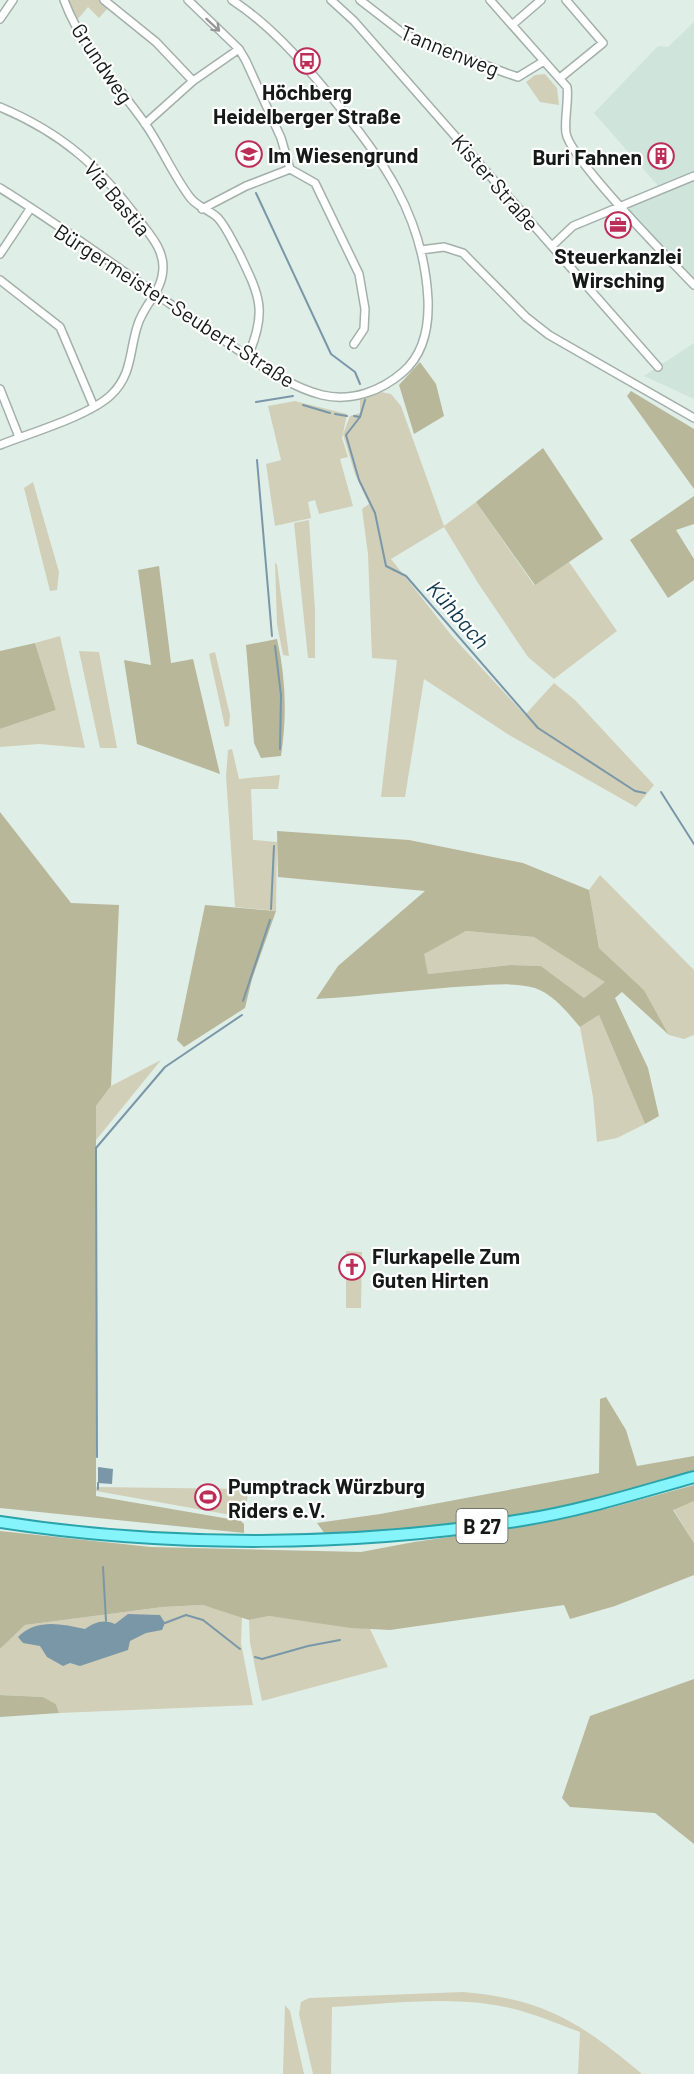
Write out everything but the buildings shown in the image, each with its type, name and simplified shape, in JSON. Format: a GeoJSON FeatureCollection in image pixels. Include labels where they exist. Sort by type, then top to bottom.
{"type":"FeatureCollection","features":[{"type":"Feature","properties":{"kind":"main road","name":"B 27"},"geometry":{"type":"LineString","coordinates":[[0,1522],[141,1536],[265,1540],[376,1537],[524,1520],[605,1503],[694,1477]]}},
{"type":"Feature","properties":{"kind":"street"},"geometry":{"type":"LineString","coordinates":[[0,19],[13,0]]}},
{"type":"Feature","properties":{"kind":"street","name":"Grundweg"},"geometry":{"type":"LineString","coordinates":[[64,0],[75,26],[97,60],[145,124],[188,196],[226,227],[259,295],[260,322],[248,356]]}},
{"type":"Feature","properties":{"kind":"street"},"geometry":{"type":"LineString","coordinates":[[104,0],[156,42],[193,81]]}},
{"type":"Feature","properties":{"kind":"street"},"geometry":{"type":"LineString","coordinates":[[188,0],[239,49],[281,138],[290,169],[315,183],[359,274],[365,309],[364,328],[354,344]]}},
{"type":"Feature","properties":{"kind":"street","name":"Bürgermeister-Seubert-Straße"},"geometry":{"type":"LineString","coordinates":[[0,188],[156,296],[248,356],[304,388],[322,395],[356,396],[391,383],[410,366],[419,353],[425,335],[427,289],[421,250],[412,222],[390,174],[364,135],[295,55],[261,22],[232,0]]}},
{"type":"Feature","properties":{"kind":"street","name":"Kister Straße"},"geometry":{"type":"LineString","coordinates":[[331,0],[354,21],[658,367]]}},
{"type":"Feature","properties":{"kind":"street","name":"Tannenweg"},"geometry":{"type":"LineString","coordinates":[[360,0],[404,34],[518,77],[544,61]]}},
{"type":"Feature","properties":{"kind":"street"},"geometry":{"type":"LineString","coordinates":[[490,0],[567,87],[566,133],[571,147],[620,206],[693,285]]}},
{"type":"Feature","properties":{"kind":"street"},"geometry":{"type":"LineString","coordinates":[[512,25],[542,0]]}},
{"type":"Feature","properties":{"kind":"street"},"geometry":{"type":"LineString","coordinates":[[560,78],[603,43],[566,0]]}},
{"type":"Feature","properties":{"kind":"street","name":"Grundweg"},"geometry":{"type":"LineString","coordinates":[[145,124],[193,81],[239,49]]}},
{"type":"Feature","properties":{"kind":"street","name":"Via Bastia"},"geometry":{"type":"LineString","coordinates":[[0,107],[40,126],[71,146],[92,163],[116,189],[158,246],[162,258],[162,282],[156,296]]}},
{"type":"Feature","properties":{"kind":"street"},"geometry":{"type":"LineString","coordinates":[[202,209],[246,186],[290,169]]}},
{"type":"Feature","properties":{"kind":"street"},"geometry":{"type":"LineString","coordinates":[[552,246],[573,226],[694,176]]}},
{"type":"Feature","properties":{"kind":"street"},"geometry":{"type":"LineString","coordinates":[[0,254],[30,209]]}},
{"type":"Feature","properties":{"kind":"street"},"geometry":{"type":"LineString","coordinates":[[421,250],[444,247],[463,253],[526,317],[549,335],[694,418]]}},
{"type":"Feature","properties":{"kind":"street"},"geometry":{"type":"LineString","coordinates":[[0,280],[60,327],[94,407]]}},
{"type":"Feature","properties":{"kind":"street"},"geometry":{"type":"LineString","coordinates":[[0,445],[94,407],[110,396],[124,377],[132,356],[137,326],[156,296]]}},
{"type":"Feature","properties":{"kind":"street"},"geometry":{"type":"LineString","coordinates":[[0,389],[19,437]]}},
{"type":"Feature","properties":{"kind":"shaded area"},"geometry":{"type":"Polygon","coordinates":[[[68,0],[102,0],[107,9],[99,18],[88,7],[77,20],[68,0]]]}},
{"type":"Feature","properties":{"kind":"shaded area"},"geometry":{"type":"Polygon","coordinates":[[[694,22],[694,282],[624,208],[660,188],[594,113],[658,46],[668,47],[694,22]]]}},
{"type":"Feature","properties":{"kind":"shaded area"},"geometry":{"type":"Polygon","coordinates":[[[545,74],[557,88],[559,105],[540,102],[526,82],[535,75],[545,74]]]}},
{"type":"Feature","properties":{"kind":"shaded area"},"geometry":{"type":"Polygon","coordinates":[[[694,343],[694,399],[644,376],[694,343]]]}},
{"type":"Feature","properties":{"kind":"shaded area"},"geometry":{"type":"Polygon","coordinates":[[[381,392],[391,394],[401,406],[444,526],[476,502],[534,585],[569,562],[617,631],[554,679],[528,657],[478,583],[444,527],[391,559],[452,636],[525,715],[554,683],[575,700],[654,785],[636,807],[509,735],[424,679],[405,797],[381,797],[397,660],[372,658],[368,554],[362,509],[369,504],[355,474],[343,434],[350,416],[360,413],[360,400],[381,392]]]}},
{"type":"Feature","properties":{"kind":"shaded area"},"geometry":{"type":"Polygon","coordinates":[[[295,401],[347,414],[342,438],[348,457],[340,459],[353,506],[319,514],[315,500],[308,502],[311,518],[275,526],[266,464],[281,460],[268,406],[295,401]]]}},
{"type":"Feature","properties":{"kind":"shaded area"},"geometry":{"type":"Polygon","coordinates":[[[33,482],[59,572],[57,590],[50,591],[24,488],[33,482]]]}},
{"type":"Feature","properties":{"kind":"shaded area"},"geometry":{"type":"Polygon","coordinates":[[[309,520],[315,610],[315,658],[308,658],[294,523],[309,520]]]}},
{"type":"Feature","properties":{"kind":"shaded area"},"geometry":{"type":"Polygon","coordinates":[[[275,562],[289,656],[283,655],[277,624],[275,562]]]}},
{"type":"Feature","properties":{"kind":"shaded area"},"geometry":{"type":"Polygon","coordinates":[[[60,636],[85,748],[39,744],[0,747],[0,729],[56,710],[35,643],[60,636]]]}},
{"type":"Feature","properties":{"kind":"shaded area"},"geometry":{"type":"Polygon","coordinates":[[[79,651],[99,652],[117,748],[100,748],[79,651]]]}},
{"type":"Feature","properties":{"kind":"shaded area"},"geometry":{"type":"Polygon","coordinates":[[[215,652],[230,715],[229,726],[225,727],[209,654],[215,652]]]}},
{"type":"Feature","properties":{"kind":"shaded area"},"geometry":{"type":"Polygon","coordinates":[[[232,749],[239,779],[280,775],[278,789],[251,789],[253,840],[277,842],[276,911],[235,907],[226,776],[228,750],[232,749]]]}},
{"type":"Feature","properties":{"kind":"shaded area"},"geometry":{"type":"Polygon","coordinates":[[[600,875],[694,970],[694,1035],[684,1039],[669,1035],[644,990],[599,948],[589,890],[600,875]]]}},
{"type":"Feature","properties":{"kind":"shaded area"},"geometry":{"type":"Polygon","coordinates":[[[466,931],[534,937],[606,982],[584,998],[541,966],[511,965],[428,974],[423,954],[466,931]]]}},
{"type":"Feature","properties":{"kind":"shaded area"},"geometry":{"type":"Polygon","coordinates":[[[599,1015],[645,1124],[617,1138],[597,1142],[593,1097],[580,1027],[599,1015]]]}},
{"type":"Feature","properties":{"kind":"shaded area"},"geometry":{"type":"Polygon","coordinates":[[[161,1060],[96,1140],[96,1106],[111,1086],[161,1060]]]}},
{"type":"Feature","properties":{"kind":"shaded area"},"geometry":{"type":"Polygon","coordinates":[[[346,1251],[362,1252],[361,1308],[346,1308],[346,1251]]]}},
{"type":"Feature","properties":{"kind":"shaded area","name":"Pumptrack Würzburg Riders e.V."},"geometry":{"type":"Polygon","coordinates":[[[96,1487],[248,1489],[246,1515],[242,1517],[96,1491],[96,1487]]]}},
{"type":"Feature","properties":{"kind":"shaded area"},"geometry":{"type":"Polygon","coordinates":[[[694,1501],[694,1543],[673,1509],[694,1501]]]}},
{"type":"Feature","properties":{"kind":"shaded area"},"geometry":{"type":"Polygon","coordinates":[[[203,1605],[242,1616],[241,1643],[253,1705],[59,1713],[56,1704],[43,1697],[0,1695],[0,1649],[25,1625],[163,1607],[203,1605]]]}},
{"type":"Feature","properties":{"kind":"shaded area"},"geometry":{"type":"Polygon","coordinates":[[[269,1616],[370,1629],[388,1667],[262,1701],[250,1643],[249,1620],[269,1616]]]}},
{"type":"Feature","properties":{"kind":"shaded area"},"geometry":{"type":"Polygon","coordinates":[[[463,1992],[492,1995],[517,2001],[560,2016],[600,2041],[642,2074],[578,2074],[580,2032],[535,2015],[500,2006],[430,2001],[332,2007],[331,2074],[313,2074],[299,2014],[301,2002],[309,1998],[463,1992]]]}},
{"type":"Feature","properties":{"kind":"shaded area"},"geometry":{"type":"Polygon","coordinates":[[[285,2005],[290,2011],[304,2074],[283,2074],[285,2005]]]}},
{"type":"Feature","properties":{"kind":"green space"},"geometry":{"type":"Polygon","coordinates":[[[420,362],[436,384],[444,416],[414,434],[399,385],[420,362]]]}},
{"type":"Feature","properties":{"kind":"green space"},"geometry":{"type":"Polygon","coordinates":[[[631,391],[694,429],[694,489],[627,396],[631,391]]]}},
{"type":"Feature","properties":{"kind":"green space"},"geometry":{"type":"Polygon","coordinates":[[[543,448],[603,539],[535,585],[476,502],[543,448]]]}},
{"type":"Feature","properties":{"kind":"green space"},"geometry":{"type":"Polygon","coordinates":[[[694,496],[694,524],[676,530],[694,559],[694,580],[668,598],[630,540],[694,496]]]}},
{"type":"Feature","properties":{"kind":"green space"},"geometry":{"type":"Polygon","coordinates":[[[159,566],[171,663],[193,659],[220,774],[137,744],[124,660],[151,665],[138,570],[159,566]]]}},
{"type":"Feature","properties":{"kind":"green space"},"geometry":{"type":"Polygon","coordinates":[[[277,639],[285,698],[281,756],[261,758],[254,743],[246,645],[277,639]]]}},
{"type":"Feature","properties":{"kind":"green space"},"geometry":{"type":"Polygon","coordinates":[[[35,643],[56,710],[0,729],[0,651],[35,643]]]}},
{"type":"Feature","properties":{"kind":"green space"},"geometry":{"type":"Polygon","coordinates":[[[0,812],[71,903],[119,905],[111,1086],[96,1106],[96,1496],[241,1521],[244,1524],[244,1533],[0,1508],[0,812]]]}},
{"type":"Feature","properties":{"kind":"green space"},"geometry":{"type":"Polygon","coordinates":[[[277,831],[409,840],[523,863],[589,890],[599,948],[644,990],[669,1035],[622,992],[615,998],[648,1068],[659,1116],[645,1124],[599,1015],[580,1027],[554,1000],[535,988],[520,985],[452,987],[316,999],[338,966],[425,891],[278,877],[277,831]],[[466,931],[424,954],[428,974],[511,965],[541,966],[584,998],[605,982],[534,937],[466,931]]]}},
{"type":"Feature","properties":{"kind":"green space"},"geometry":{"type":"Polygon","coordinates":[[[205,905],[276,911],[252,979],[245,1008],[184,1047],[177,1040],[205,905]]]}},
{"type":"Feature","properties":{"kind":"green space"},"geometry":{"type":"Polygon","coordinates":[[[606,1397],[626,1430],[637,1466],[694,1456],[694,1473],[604,1497],[465,1523],[325,1534],[317,1523],[380,1514],[599,1473],[600,1399],[606,1397]]]}},
{"type":"Feature","properties":{"kind":"green space"},"geometry":{"type":"Polygon","coordinates":[[[694,1485],[694,1501],[673,1510],[694,1543],[694,1575],[615,1606],[570,1619],[564,1605],[390,1630],[351,1628],[269,1616],[249,1620],[203,1605],[163,1607],[25,1625],[0,1649],[0,1531],[151,1547],[361,1552],[526,1526],[610,1508],[694,1485]]]}},
{"type":"Feature","properties":{"kind":"green space"},"geometry":{"type":"Polygon","coordinates":[[[694,1679],[694,1844],[655,1813],[570,1807],[562,1798],[590,1716],[694,1679]]]}},
{"type":"Feature","properties":{"kind":"green space"},"geometry":{"type":"Polygon","coordinates":[[[0,1695],[43,1697],[56,1704],[59,1713],[0,1717],[0,1695]]]}},
{"type":"Feature","properties":{"kind":"water"},"geometry":{"type":"Polygon","coordinates":[[[98,1467],[113,1469],[112,1484],[98,1483],[98,1467]]]}},
{"type":"Feature","properties":{"kind":"water"},"geometry":{"type":"Polygon","coordinates":[[[128,1614],[160,1615],[165,1623],[162,1630],[146,1633],[130,1641],[128,1650],[80,1666],[70,1663],[63,1666],[47,1657],[40,1646],[23,1643],[18,1637],[25,1631],[41,1625],[58,1624],[85,1629],[99,1622],[115,1624],[128,1614]]]}},
{"type":"Feature","properties":{"kind":"waterway","name":"Kühbach"},"geometry":{"type":"LineString","coordinates":[[256,193],[331,354],[355,372],[360,384]]}},
{"type":"Feature","properties":{"kind":"waterway"},"geometry":{"type":"LineString","coordinates":[[256,402],[293,396]]}},
{"type":"Feature","properties":{"kind":"waterway","name":"Kühbach"},"geometry":{"type":"LineString","coordinates":[[365,400],[360,417],[346,435],[359,480],[375,513],[386,566],[406,576],[538,728],[635,791],[645,793]]}},
{"type":"Feature","properties":{"kind":"waterway"},"geometry":{"type":"LineString","coordinates":[[303,405],[330,413]]}},
{"type":"Feature","properties":{"kind":"waterway"},"geometry":{"type":"LineString","coordinates":[[335,414],[347,416]]}},
{"type":"Feature","properties":{"kind":"waterway","name":"Kühbach"},"geometry":{"type":"LineString","coordinates":[[354,416],[360,417]]}},
{"type":"Feature","properties":{"kind":"waterway"},"geometry":{"type":"LineString","coordinates":[[257,460],[272,636]]}},
{"type":"Feature","properties":{"kind":"waterway"},"geometry":{"type":"LineString","coordinates":[[275,646],[281,695],[280,749]]}},
{"type":"Feature","properties":{"kind":"waterway","name":"Kühbach"},"geometry":{"type":"LineString","coordinates":[[661,792],[694,844]]}},
{"type":"Feature","properties":{"kind":"waterway"},"geometry":{"type":"LineString","coordinates":[[271,909],[274,846]]}},
{"type":"Feature","properties":{"kind":"waterway"},"geometry":{"type":"LineString","coordinates":[[243,1001],[270,920]]}},
{"type":"Feature","properties":{"kind":"waterway"},"geometry":{"type":"LineString","coordinates":[[97,1457],[96,1148],[165,1067],[242,1015]]}},
{"type":"Feature","properties":{"kind":"waterway"},"geometry":{"type":"LineString","coordinates":[[98,1483],[98,1489]]}},
{"type":"Feature","properties":{"kind":"waterway"},"geometry":{"type":"LineString","coordinates":[[103,1567],[106,1621]]}},
{"type":"Feature","properties":{"kind":"waterway"},"geometry":{"type":"LineString","coordinates":[[165,1623],[186,1615],[203,1620],[240,1649]]}},
{"type":"Feature","properties":{"kind":"waterway"},"geometry":{"type":"LineString","coordinates":[[255,1657],[262,1659],[340,1640]]}},
{"type":"Feature","properties":{"kind":"place","name":"Höchberg Heidelberger Straße"},"geometry":{"type":"Point","coordinates":[307,61]}},
{"type":"Feature","properties":{"kind":"place","name":"Im Wiesengrund"},"geometry":{"type":"Point","coordinates":[249,154]}},
{"type":"Feature","properties":{"kind":"place","name":"Buri Fahnen"},"geometry":{"type":"Point","coordinates":[661,156]}},
{"type":"Feature","properties":{"kind":"place","name":"Steuerkanzlei Wirsching"},"geometry":{"type":"Point","coordinates":[618,225]}},
{"type":"Feature","properties":{"kind":"place","name":"Flurkapelle Zum Guten Hirten"},"geometry":{"type":"Point","coordinates":[352,1267]}},
{"type":"Feature","properties":{"kind":"place","name":"Pumptrack Würzburg Riders e.V."},"geometry":{"type":"Point","coordinates":[208,1497]}}]}
